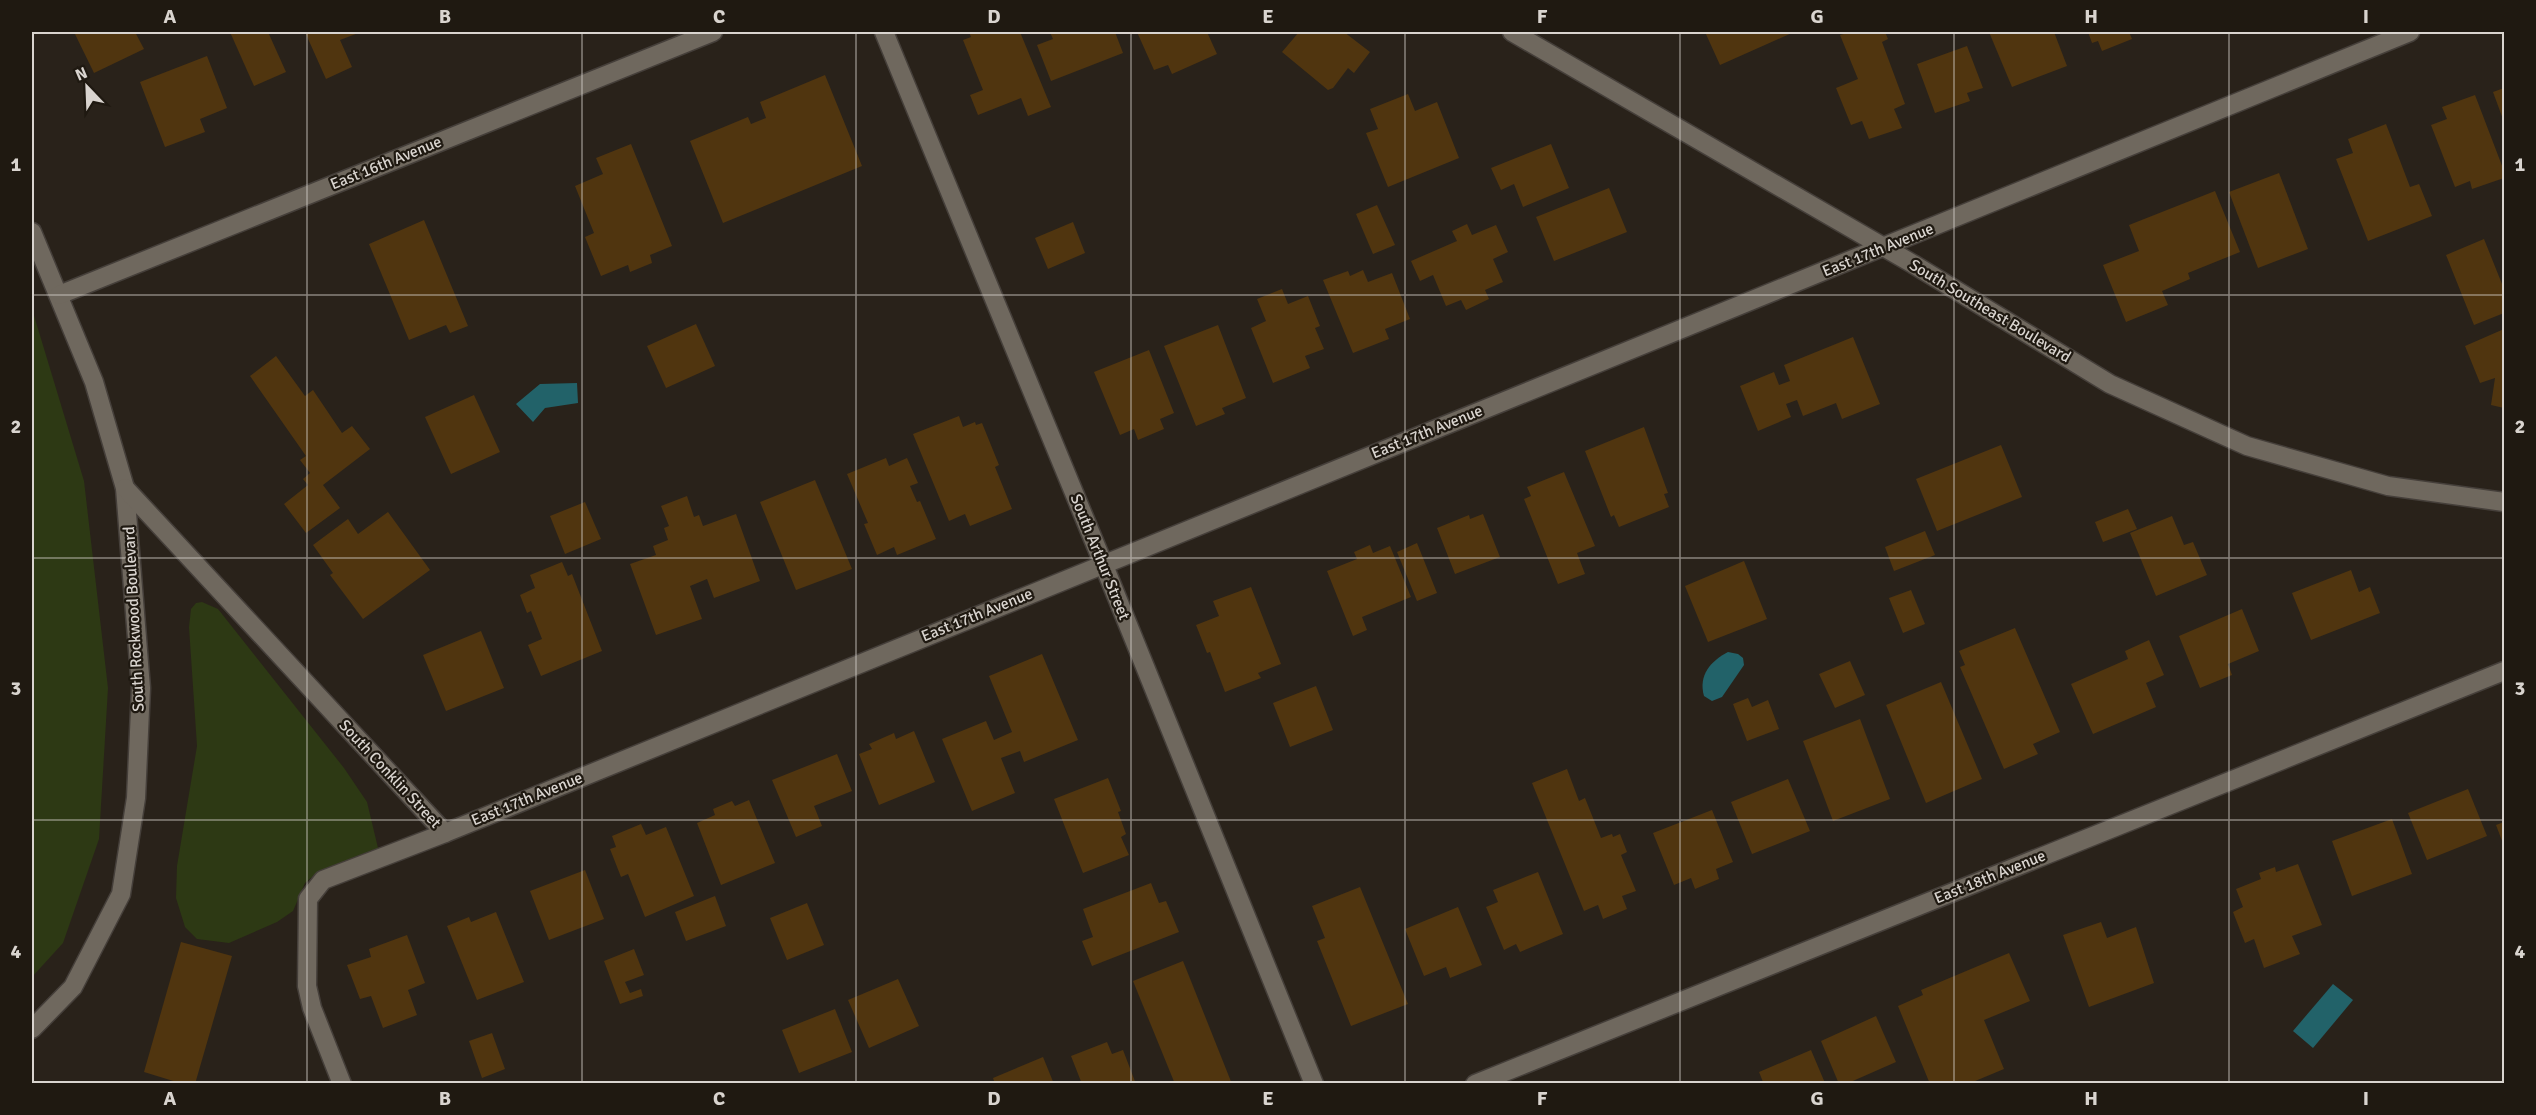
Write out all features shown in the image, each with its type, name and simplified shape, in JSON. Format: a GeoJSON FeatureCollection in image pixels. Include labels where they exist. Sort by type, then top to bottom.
{"type":"FeatureCollection","features":[{"type":"Feature","properties":{"kind":"street","name":"East 16th Avenue"},"geometry":{"type":"LineString","coordinates":[[59,295],[712,32]]}},
{"type":"Feature","properties":{"kind":"street","name":"South Arthur Street"},"geometry":{"type":"LineString","coordinates":[[884,32],[1314,1083]]}},
{"type":"Feature","properties":{"kind":"street","name":"South Southeast Boulevard"},"geometry":{"type":"LineString","coordinates":[[1512,32],[1885,247],[2110,384],[2247,446],[2388,486],[2505,502]]}},
{"type":"Feature","properties":{"kind":"street","name":"East 17th Avenue"},"geometry":{"type":"LineString","coordinates":[[445,833],[2410,32]]}},
{"type":"Feature","properties":{"kind":"street","name":"South Rockwood Boulevard"},"geometry":{"type":"LineString","coordinates":[[32,232],[94,382],[125,488],[141,688],[136,798],[121,894],[73,987],[32,1029]]}},
{"type":"Feature","properties":{"kind":"street","name":"South Conklin Street"},"geometry":{"type":"LineString","coordinates":[[125,488],[445,833],[323,880],[309,899],[308,986],[312,1008],[342,1083]]}},
{"type":"Feature","properties":{"kind":"street","name":"East 18th Avenue"},"geometry":{"type":"LineString","coordinates":[[1475,1083],[2505,671]]}},
{"type":"Feature","properties":{"kind":"green space"},"geometry":{"type":"Polygon","coordinates":[[[32,309],[84,481],[108,688],[99,839],[63,943],[32,977],[32,309]]]}},
{"type":"Feature","properties":{"kind":"green space"},"geometry":{"type":"Polygon","coordinates":[[[202,602],[218,609],[344,768],[367,802],[378,848],[319,871],[305,883],[293,911],[277,922],[229,943],[197,939],[185,927],[176,898],[177,866],[197,746],[189,627],[191,609],[196,603],[202,602]]]}},
{"type":"Feature","properties":{"kind":"water"},"geometry":{"type":"Polygon","coordinates":[[[577,383],[578,403],[545,408],[533,422],[516,404],[540,384],[577,383]]]}},
{"type":"Feature","properties":{"kind":"water"},"geometry":{"type":"Polygon","coordinates":[[[1728,652],[1738,654],[1743,658],[1744,665],[1722,697],[1712,701],[1704,696],[1704,675],[1711,664],[1728,652]]]}},
{"type":"Feature","properties":{"kind":"water"},"geometry":{"type":"Polygon","coordinates":[[[2333,984],[2353,1000],[2313,1048],[2293,1031],[2333,984]]]}},
{"type":"Feature","properties":{"kind":"building"},"geometry":{"type":"Polygon","coordinates":[[[74,32],[135,32],[144,49],[94,73],[74,32]]]}},
{"type":"Feature","properties":{"kind":"building"},"geometry":{"type":"Polygon","coordinates":[[[230,32],[268,32],[286,72],[254,86],[230,32]]]}},
{"type":"Feature","properties":{"kind":"building"},"geometry":{"type":"Polygon","coordinates":[[[305,32],[361,32],[340,40],[352,67],[326,79],[305,32]]]}},
{"type":"Feature","properties":{"kind":"building"},"geometry":{"type":"Polygon","coordinates":[[[969,32],[1020,32],[1051,107],[1028,116],[1021,98],[978,115],[970,95],[983,90],[963,40],[971,37],[969,32]]]}},
{"type":"Feature","properties":{"kind":"building"},"geometry":{"type":"Polygon","coordinates":[[[1050,32],[1115,32],[1123,53],[1051,81],[1037,45],[1053,39],[1050,32]]]}},
{"type":"Feature","properties":{"kind":"building"},"geometry":{"type":"Polygon","coordinates":[[[1137,32],[1207,32],[1217,54],[1172,74],[1168,65],[1154,70],[1137,32]]]}},
{"type":"Feature","properties":{"kind":"building"},"geometry":{"type":"Polygon","coordinates":[[[1299,32],[1344,32],[1370,52],[1354,73],[1348,68],[1333,88],[1328,90],[1282,52],[1299,32]]]}},
{"type":"Feature","properties":{"kind":"building"},"geometry":{"type":"Polygon","coordinates":[[[1705,32],[1794,32],[1720,65],[1705,32]]]}},
{"type":"Feature","properties":{"kind":"building"},"geometry":{"type":"Polygon","coordinates":[[[1851,32],[1885,32],[1888,39],[1882,42],[1905,104],[1894,109],[1902,128],[1869,139],[1862,121],[1851,125],[1836,88],[1858,79],[1840,35],[1851,32]]]}},
{"type":"Feature","properties":{"kind":"building"},"geometry":{"type":"Polygon","coordinates":[[[1989,32],[2054,32],[2067,66],[2012,87],[1989,32]]]}},
{"type":"Feature","properties":{"kind":"building"},"geometry":{"type":"Polygon","coordinates":[[[2088,32],[2129,32],[2132,39],[2102,51],[2098,41],[2092,43],[2088,32]]]}},
{"type":"Feature","properties":{"kind":"building"},"geometry":{"type":"Polygon","coordinates":[[[1967,46],[1983,88],[1967,93],[1970,101],[1935,113],[1917,64],[1967,46]]]}},
{"type":"Feature","properties":{"kind":"building"},"geometry":{"type":"Polygon","coordinates":[[[207,56],[227,108],[200,119],[205,132],[165,147],[140,82],[207,56]]]}},
{"type":"Feature","properties":{"kind":"building"},"geometry":{"type":"Polygon","coordinates":[[[825,75],[862,166],[723,223],[690,141],[748,117],[751,124],[766,118],[760,102],[825,75]]]}},
{"type":"Feature","properties":{"kind":"building"},"geometry":{"type":"Polygon","coordinates":[[[2504,88],[2504,122],[2493,92],[2504,88]]]}},
{"type":"Feature","properties":{"kind":"building"},"geometry":{"type":"Polygon","coordinates":[[[1408,94],[1415,111],[1437,102],[1459,158],[1388,187],[1366,133],[1378,129],[1370,109],[1408,94]]]}},
{"type":"Feature","properties":{"kind":"building"},"geometry":{"type":"Polygon","coordinates":[[[2475,95],[2504,171],[2504,178],[2472,189],[2470,181],[2455,187],[2431,125],[2447,119],[2442,107],[2475,95]]]}},
{"type":"Feature","properties":{"kind":"building"},"geometry":{"type":"Polygon","coordinates":[[[2386,124],[2410,187],[2419,184],[2432,216],[2368,241],[2336,159],[2353,153],[2348,139],[2386,124]]]}},
{"type":"Feature","properties":{"kind":"building"},"geometry":{"type":"Polygon","coordinates":[[[631,144],[672,246],[650,255],[652,263],[630,272],[628,265],[601,276],[585,237],[594,233],[575,186],[603,174],[596,158],[631,144]]]}},
{"type":"Feature","properties":{"kind":"building"},"geometry":{"type":"Polygon","coordinates":[[[1551,144],[1569,188],[1523,207],[1514,184],[1501,190],[1491,168],[1551,144]]]}},
{"type":"Feature","properties":{"kind":"building"},"geometry":{"type":"Polygon","coordinates":[[[2279,173],[2308,249],[2258,268],[2229,192],[2279,173]]]}},
{"type":"Feature","properties":{"kind":"building"},"geometry":{"type":"Polygon","coordinates":[[[1609,188],[1627,232],[1554,261],[1536,217],[1609,188]]]}},
{"type":"Feature","properties":{"kind":"building"},"geometry":{"type":"Polygon","coordinates":[[[2215,191],[2240,252],[2188,273],[2190,279],[2162,291],[2168,305],[2126,322],[2103,265],[2139,251],[2129,225],[2215,191]]]}},
{"type":"Feature","properties":{"kind":"building"},"geometry":{"type":"Polygon","coordinates":[[[1377,205],[1395,245],[1373,254],[1356,214],[1377,205]]]}},
{"type":"Feature","properties":{"kind":"building"},"geometry":{"type":"Polygon","coordinates":[[[424,220],[468,326],[450,333],[446,325],[409,340],[369,244],[424,220]]]}},
{"type":"Feature","properties":{"kind":"building"},"geometry":{"type":"Polygon","coordinates":[[[1073,222],[1085,253],[1048,269],[1035,238],[1073,222]]]}},
{"type":"Feature","properties":{"kind":"building"},"geometry":{"type":"Polygon","coordinates":[[[1467,224],[1472,235],[1496,225],[1508,252],[1493,259],[1503,282],[1485,290],[1489,299],[1466,310],[1461,300],[1446,306],[1433,275],[1420,281],[1411,261],[1457,241],[1452,231],[1467,224]]]}},
{"type":"Feature","properties":{"kind":"building"},"geometry":{"type":"Polygon","coordinates":[[[2484,239],[2504,289],[2504,313],[2474,325],[2446,255],[2484,239]]]}},
{"type":"Feature","properties":{"kind":"building"},"geometry":{"type":"Polygon","coordinates":[[[1363,270],[1368,282],[1392,273],[1410,319],[1385,329],[1389,339],[1353,353],[1323,280],[1348,271],[1350,276],[1363,270]]]}},
{"type":"Feature","properties":{"kind":"building"},"geometry":{"type":"Polygon","coordinates":[[[1282,289],[1288,304],[1308,296],[1320,326],[1315,328],[1324,349],[1305,356],[1310,368],[1273,383],[1251,328],[1266,321],[1257,299],[1282,289]]]}},
{"type":"Feature","properties":{"kind":"building"},"geometry":{"type":"Polygon","coordinates":[[[696,324],[715,366],[666,388],[647,346],[696,324]]]}},
{"type":"Feature","properties":{"kind":"building"},"geometry":{"type":"Polygon","coordinates":[[[1218,325],[1246,398],[1222,408],[1225,414],[1196,426],[1164,346],[1218,325]]]}},
{"type":"Feature","properties":{"kind":"building"},"geometry":{"type":"Polygon","coordinates":[[[2504,329],[2504,408],[2491,405],[2495,378],[2480,383],[2465,346],[2504,329]]]}},
{"type":"Feature","properties":{"kind":"building"},"geometry":{"type":"Polygon","coordinates":[[[1853,337],[1880,404],[1842,419],[1836,403],[1803,416],[1797,400],[1786,404],[1791,417],[1758,431],[1740,386],[1774,372],[1779,385],[1790,381],[1784,365],[1853,337]]]}},
{"type":"Feature","properties":{"kind":"building"},"geometry":{"type":"Polygon","coordinates":[[[1149,350],[1174,413],[1160,419],[1164,429],[1138,440],[1134,429],[1120,435],[1094,372],[1149,350]]]}},
{"type":"Feature","properties":{"kind":"building"},"geometry":{"type":"Polygon","coordinates":[[[276,356],[305,396],[313,390],[342,433],[352,426],[370,449],[323,485],[340,508],[306,533],[284,504],[308,485],[303,479],[310,473],[300,460],[306,456],[250,376],[276,356]]]}},
{"type":"Feature","properties":{"kind":"building"},"geometry":{"type":"Polygon","coordinates":[[[474,395],[500,452],[451,474],[425,417],[474,395]]]}},
{"type":"Feature","properties":{"kind":"building"},"geometry":{"type":"Polygon","coordinates":[[[959,416],[963,427],[975,422],[976,425],[982,423],[999,465],[995,467],[1012,509],[970,526],[965,514],[949,521],[913,434],[959,416]]]}},
{"type":"Feature","properties":{"kind":"building"},"geometry":{"type":"Polygon","coordinates":[[[1644,427],[1668,493],[1664,494],[1669,507],[1619,527],[1614,515],[1611,517],[1585,451],[1644,427]]]}},
{"type":"Feature","properties":{"kind":"building"},"geometry":{"type":"Polygon","coordinates":[[[2001,445],[2022,497],[1937,531],[1916,479],[2001,445]]]}},
{"type":"Feature","properties":{"kind":"building"},"geometry":{"type":"Polygon","coordinates":[[[886,458],[889,466],[907,458],[918,483],[910,486],[917,502],[920,501],[936,539],[897,555],[894,547],[877,555],[864,524],[868,523],[847,474],[886,458]]]}},
{"type":"Feature","properties":{"kind":"building"},"geometry":{"type":"Polygon","coordinates":[[[1564,472],[1595,546],[1577,553],[1585,574],[1558,584],[1524,499],[1531,496],[1527,487],[1564,472]]]}},
{"type":"Feature","properties":{"kind":"building"},"geometry":{"type":"Polygon","coordinates":[[[815,480],[852,569],[796,590],[760,502],[815,480]]]}},
{"type":"Feature","properties":{"kind":"building"},"geometry":{"type":"Polygon","coordinates":[[[687,496],[694,517],[699,515],[703,526],[736,514],[760,581],[714,598],[707,579],[690,586],[702,619],[656,635],[630,564],[656,555],[653,546],[668,540],[664,528],[669,526],[661,506],[687,496]]]}},
{"type":"Feature","properties":{"kind":"building"},"geometry":{"type":"Polygon","coordinates":[[[585,502],[601,539],[565,554],[550,516],[585,502]]]}},
{"type":"Feature","properties":{"kind":"building"},"geometry":{"type":"Polygon","coordinates":[[[2128,509],[2137,529],[2103,542],[2095,522],[2128,509]]]}},
{"type":"Feature","properties":{"kind":"building"},"geometry":{"type":"Polygon","coordinates":[[[388,512],[430,570],[363,619],[330,575],[333,573],[313,545],[348,519],[358,534],[388,512]]]}},
{"type":"Feature","properties":{"kind":"building"},"geometry":{"type":"Polygon","coordinates":[[[1483,514],[1500,557],[1455,574],[1437,528],[1469,515],[1470,519],[1483,514]]]}},
{"type":"Feature","properties":{"kind":"building"},"geometry":{"type":"Polygon","coordinates":[[[2172,516],[2184,545],[2193,542],[2207,575],[2156,596],[2130,533],[2172,516]]]}},
{"type":"Feature","properties":{"kind":"building"},"geometry":{"type":"Polygon","coordinates":[[[1925,531],[1935,555],[1894,571],[1885,547],[1925,531]]]}},
{"type":"Feature","properties":{"kind":"building"},"geometry":{"type":"Polygon","coordinates":[[[1417,543],[1437,593],[1417,601],[1397,552],[1417,543]]]}},
{"type":"Feature","properties":{"kind":"building"},"geometry":{"type":"Polygon","coordinates":[[[1370,545],[1373,553],[1390,546],[1411,597],[1362,617],[1367,630],[1353,636],[1327,571],[1357,559],[1354,552],[1370,545]]]}},
{"type":"Feature","properties":{"kind":"building"},"geometry":{"type":"Polygon","coordinates":[[[1744,561],[1767,619],[1708,642],[1685,586],[1744,561]]]}},
{"type":"Feature","properties":{"kind":"building"},"geometry":{"type":"Polygon","coordinates":[[[562,562],[568,576],[572,574],[602,651],[541,676],[528,645],[542,639],[531,611],[527,613],[520,595],[535,588],[530,575],[562,562]]]}},
{"type":"Feature","properties":{"kind":"building"},"geometry":{"type":"Polygon","coordinates":[[[2351,570],[2359,592],[2370,587],[2380,613],[2311,640],[2292,593],[2351,570]]]}},
{"type":"Feature","properties":{"kind":"building"},"geometry":{"type":"Polygon","coordinates":[[[1251,587],[1281,664],[1258,673],[1261,678],[1225,692],[1210,652],[1207,653],[1196,625],[1219,616],[1213,601],[1251,587]]]}},
{"type":"Feature","properties":{"kind":"building"},"geometry":{"type":"Polygon","coordinates":[[[1911,590],[1925,624],[1903,633],[1889,598],[1911,590]]]}},
{"type":"Feature","properties":{"kind":"building"},"geometry":{"type":"Polygon","coordinates":[[[2242,609],[2259,651],[2228,664],[2232,675],[2200,688],[2179,636],[2242,609]]]}},
{"type":"Feature","properties":{"kind":"building"},"geometry":{"type":"Polygon","coordinates":[[[2015,628],[2060,732],[2033,744],[2038,754],[2004,769],[1960,667],[1965,665],[1959,651],[2015,628]]]}},
{"type":"Feature","properties":{"kind":"building"},"geometry":{"type":"Polygon","coordinates":[[[481,631],[504,688],[446,711],[423,655],[481,631]]]}},
{"type":"Feature","properties":{"kind":"building"},"geometry":{"type":"Polygon","coordinates":[[[2149,640],[2164,675],[2146,683],[2156,707],[2093,734],[2071,684],[2128,659],[2125,651],[2149,640]]]}},
{"type":"Feature","properties":{"kind":"building"},"geometry":{"type":"Polygon","coordinates":[[[1042,654],[1078,740],[1024,762],[1020,751],[1001,758],[1015,793],[972,811],[942,739],[986,721],[994,740],[1012,732],[989,676],[1042,654]]]}},
{"type":"Feature","properties":{"kind":"building"},"geometry":{"type":"Polygon","coordinates":[[[1850,661],[1865,695],[1835,708],[1819,674],[1850,661]]]}},
{"type":"Feature","properties":{"kind":"building"},"geometry":{"type":"Polygon","coordinates":[[[1941,682],[1982,779],[1926,803],[1886,705],[1941,682]]]}},
{"type":"Feature","properties":{"kind":"building"},"geometry":{"type":"Polygon","coordinates":[[[1316,686],[1333,730],[1290,747],[1273,703],[1316,686]]]}},
{"type":"Feature","properties":{"kind":"building"},"geometry":{"type":"Polygon","coordinates":[[[1748,698],[1752,707],[1768,700],[1779,729],[1747,741],[1733,704],[1748,698]]]}},
{"type":"Feature","properties":{"kind":"building"},"geometry":{"type":"Polygon","coordinates":[[[1860,719],[1890,799],[1833,821],[1803,741],[1860,719]]]}},
{"type":"Feature","properties":{"kind":"building"},"geometry":{"type":"Polygon","coordinates":[[[914,731],[935,782],[879,805],[859,754],[872,749],[869,744],[894,733],[896,739],[914,731]]]}},
{"type":"Feature","properties":{"kind":"building"},"geometry":{"type":"Polygon","coordinates":[[[837,754],[852,791],[814,806],[822,826],[796,837],[772,780],[837,754]]]}},
{"type":"Feature","properties":{"kind":"building"},"geometry":{"type":"Polygon","coordinates":[[[1567,769],[1579,801],[1585,798],[1601,838],[1620,834],[1627,852],[1621,855],[1636,891],[1622,896],[1627,909],[1603,919],[1598,905],[1584,911],[1532,783],[1567,769]]]}},
{"type":"Feature","properties":{"kind":"building"},"geometry":{"type":"Polygon","coordinates":[[[1108,778],[1121,811],[1118,812],[1126,834],[1121,837],[1129,855],[1083,873],[1054,799],[1108,778]]]}},
{"type":"Feature","properties":{"kind":"building"},"geometry":{"type":"Polygon","coordinates":[[[1788,779],[1810,831],[1752,854],[1731,802],[1788,779]]]}},
{"type":"Feature","properties":{"kind":"building"},"geometry":{"type":"Polygon","coordinates":[[[2468,789],[2487,836],[2427,860],[2408,813],[2468,789]]]}},
{"type":"Feature","properties":{"kind":"building"},"geometry":{"type":"Polygon","coordinates":[[[749,800],[775,863],[721,885],[697,823],[715,815],[713,809],[732,801],[735,806],[749,800]]]}},
{"type":"Feature","properties":{"kind":"building"},"geometry":{"type":"Polygon","coordinates":[[[1712,810],[1733,862],[1716,869],[1719,879],[1695,889],[1691,878],[1674,885],[1653,833],[1712,810]]]}},
{"type":"Feature","properties":{"kind":"building"},"geometry":{"type":"Polygon","coordinates":[[[2392,819],[2412,874],[2352,896],[2332,841],[2392,819]]]}},
{"type":"Feature","properties":{"kind":"building"},"geometry":{"type":"Polygon","coordinates":[[[2504,822],[2504,846],[2496,825],[2504,822]]]}},
{"type":"Feature","properties":{"kind":"building"},"geometry":{"type":"Polygon","coordinates":[[[641,824],[646,835],[666,827],[694,896],[645,917],[628,874],[621,877],[610,849],[616,847],[612,836],[641,824]]]}},
{"type":"Feature","properties":{"kind":"building"},"geometry":{"type":"Polygon","coordinates":[[[2298,864],[2322,925],[2292,936],[2300,954],[2264,968],[2254,939],[2245,943],[2233,912],[2243,907],[2236,889],[2261,879],[2259,873],[2275,867],[2276,872],[2298,864]]]}},
{"type":"Feature","properties":{"kind":"building"},"geometry":{"type":"Polygon","coordinates":[[[585,870],[604,919],[549,940],[530,891],[585,870]]]}},
{"type":"Feature","properties":{"kind":"building"},"geometry":{"type":"Polygon","coordinates":[[[1538,872],[1563,934],[1520,952],[1516,944],[1504,950],[1486,907],[1498,902],[1493,890],[1538,872]]]}},
{"type":"Feature","properties":{"kind":"building"},"geometry":{"type":"Polygon","coordinates":[[[1151,883],[1159,903],[1166,901],[1179,932],[1092,966],[1082,941],[1093,937],[1083,909],[1151,883]]]}},
{"type":"Feature","properties":{"kind":"building"},"geometry":{"type":"Polygon","coordinates":[[[1360,887],[1408,1004],[1351,1026],[1317,941],[1325,938],[1312,906],[1360,887]]]}},
{"type":"Feature","properties":{"kind":"building"},"geometry":{"type":"Polygon","coordinates":[[[715,896],[726,926],[686,941],[675,912],[715,896]]]}},
{"type":"Feature","properties":{"kind":"building"},"geometry":{"type":"Polygon","coordinates":[[[807,903],[824,945],[787,960],[770,918],[807,903]]]}},
{"type":"Feature","properties":{"kind":"building"},"geometry":{"type":"Polygon","coordinates":[[[1458,907],[1482,965],[1450,978],[1446,967],[1424,976],[1405,929],[1458,907]]]}},
{"type":"Feature","properties":{"kind":"building"},"geometry":{"type":"Polygon","coordinates":[[[496,912],[524,982],[477,1000],[447,926],[469,917],[471,922],[496,912]]]}},
{"type":"Feature","properties":{"kind":"building"},"geometry":{"type":"Polygon","coordinates":[[[2101,922],[2107,938],[2136,927],[2154,983],[2089,1007],[2063,935],[2101,922]]]}},
{"type":"Feature","properties":{"kind":"building"},"geometry":{"type":"Polygon","coordinates":[[[407,935],[425,983],[408,990],[417,1015],[383,1028],[371,996],[360,999],[347,965],[371,957],[369,949],[407,935]]]}},
{"type":"Feature","properties":{"kind":"building"},"geometry":{"type":"Polygon","coordinates":[[[181,942],[232,956],[195,1084],[183,1084],[144,1072],[181,942]]]}},
{"type":"Feature","properties":{"kind":"building"},"geometry":{"type":"Polygon","coordinates":[[[634,949],[644,975],[625,982],[630,993],[641,989],[643,996],[620,1004],[604,961],[634,949]]]}},
{"type":"Feature","properties":{"kind":"building"},"geometry":{"type":"Polygon","coordinates":[[[2009,953],[2030,1001],[1984,1020],[2004,1069],[1968,1084],[1930,1084],[1898,1006],[1923,995],[1921,990],[2009,953]]]}},
{"type":"Feature","properties":{"kind":"building"},"geometry":{"type":"Polygon","coordinates":[[[1183,961],[1232,1084],[1175,1084],[1133,981],[1183,961]]]}},
{"type":"Feature","properties":{"kind":"building"},"geometry":{"type":"Polygon","coordinates":[[[898,979],[919,1026],[869,1048],[848,1000],[898,979]]]}},
{"type":"Feature","properties":{"kind":"building"},"geometry":{"type":"Polygon","coordinates":[[[835,1009],[852,1052],[799,1073],[782,1030],[835,1009]]]}},
{"type":"Feature","properties":{"kind":"building"},"geometry":{"type":"Polygon","coordinates":[[[1876,1016],[1896,1062],[1846,1084],[1839,1084],[1821,1041],[1876,1016]]]}},
{"type":"Feature","properties":{"kind":"building"},"geometry":{"type":"Polygon","coordinates":[[[492,1033],[505,1069],[482,1078],[469,1041],[492,1033]]]}},
{"type":"Feature","properties":{"kind":"building"},"geometry":{"type":"Polygon","coordinates":[[[1107,1042],[1112,1054],[1123,1050],[1136,1084],[1082,1084],[1071,1056],[1107,1042]]]}},
{"type":"Feature","properties":{"kind":"building"},"geometry":{"type":"Polygon","coordinates":[[[1811,1050],[1825,1083],[1759,1083],[1763,1082],[1759,1072],[1811,1050]]]}},
{"type":"Feature","properties":{"kind":"building"},"geometry":{"type":"Polygon","coordinates":[[[1043,1057],[1054,1084],[995,1084],[993,1078],[1043,1057]]]}}]}
